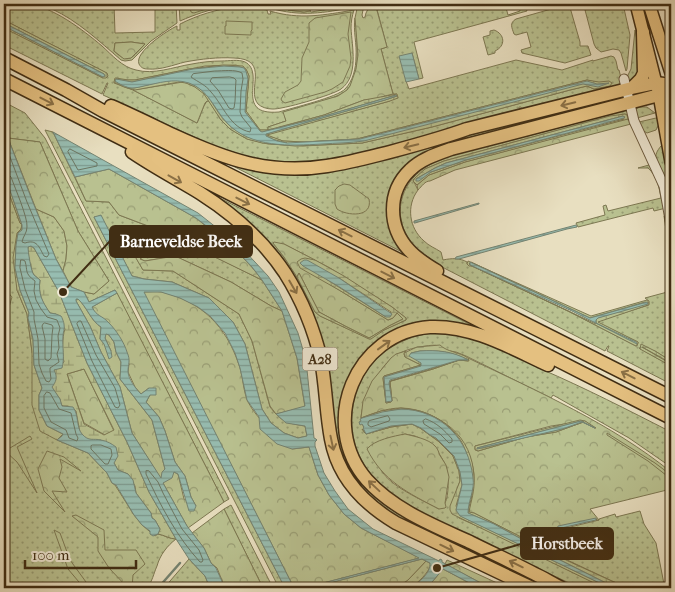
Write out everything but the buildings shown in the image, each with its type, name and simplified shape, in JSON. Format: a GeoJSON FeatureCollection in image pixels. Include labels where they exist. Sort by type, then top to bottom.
{"type":"FeatureCollection","features":[{"type":"Feature","properties":{"kind":"highway"},"geometry":{"type":"LineString","coordinates":[[66,90],[107,104],[196,146],[248,163],[271,167],[300,168],[327,166],[429,142],[467,128],[627,86],[641,79],[644,73],[644,32]]}},
{"type":"Feature","properties":{"kind":"highway"},"geometry":{"type":"LineString","coordinates":[[4,58],[104,111],[671,397]]}},
{"type":"Feature","properties":{"kind":"highway","name":"A28"},"geometry":{"type":"LineString","coordinates":[[4,79],[671,418]]}},
{"type":"Feature","properties":{"kind":"highway"},"geometry":{"type":"LineString","coordinates":[[627,86],[657,89],[671,87]]}},
{"type":"Feature","properties":{"kind":"highway"},"geometry":{"type":"LineString","coordinates":[[545,333],[424,263],[410,251],[401,240],[395,227],[393,204],[397,190],[404,176],[427,158],[629,102],[657,89]]}},
{"type":"Feature","properties":{"kind":"highway","name":"A28"},"geometry":{"type":"LineString","coordinates":[[90,123],[154,167],[199,193],[233,216],[262,243],[276,261],[304,306],[312,328],[321,360],[333,450],[347,480],[360,496],[377,511],[396,523],[532,588]]}},
{"type":"Feature","properties":{"kind":"highway","name":"A28"},"geometry":{"type":"LineString","coordinates":[[562,588],[413,514],[390,500],[374,487],[357,466],[346,433],[345,412],[350,390],[365,361],[386,342],[407,331],[443,327],[468,331],[491,339],[593,386],[624,394]]}},
{"type":"Feature","properties":{"kind":"main road"},"geometry":{"type":"LineString","coordinates":[[636,4],[669,137],[671,162]]}},
{"type":"Feature","properties":{"kind":"main road"},"geometry":{"type":"LineString","coordinates":[[649,4],[671,73]]}},
{"type":"Feature","properties":{"kind":"street"},"geometry":{"type":"LineString","coordinates":[[627,86],[634,121],[664,186],[671,225]]}},
{"type":"Feature","properties":{"kind":"green space"},"geometry":{"type":"Polygon","coordinates":[[[4,4],[37,6],[57,14],[86,33],[113,57],[136,70],[150,72],[211,61],[236,60],[245,62],[251,67],[253,75],[253,101],[257,107],[265,111],[279,112],[334,95],[348,86],[354,74],[355,66],[355,18],[357,63],[355,75],[347,90],[327,100],[284,112],[286,121],[268,127],[268,130],[260,130],[246,111],[249,76],[246,69],[236,65],[205,66],[135,80],[115,79],[114,83],[133,90],[197,123],[205,103],[209,101],[221,120],[230,129],[247,139],[268,144],[303,146],[362,143],[432,127],[587,86],[594,89],[610,86],[587,80],[357,139],[304,142],[283,141],[268,136],[268,134],[390,101],[397,94],[393,94],[381,49],[387,47],[376,6],[386,4],[505,4],[508,15],[520,11],[519,4],[525,4],[527,11],[414,42],[423,78],[419,79],[412,53],[406,81],[409,89],[516,60],[562,70],[611,56],[616,61],[623,86],[522,112],[521,107],[519,107],[520,113],[350,156],[316,162],[276,162],[252,158],[214,146],[103,95],[108,83],[102,94],[4,45],[4,27],[103,78],[106,73],[4,20],[4,4]]]}},
{"type":"Feature","properties":{"kind":"green space"},"geometry":{"type":"Polygon","coordinates":[[[51,4],[114,4],[115,33],[155,32],[155,4],[176,4],[177,23],[151,41],[132,60],[125,61],[121,60],[79,25],[52,9],[51,4]],[[131,42],[115,43],[114,51],[119,56],[127,59],[134,56],[145,44],[131,42]]]}},
{"type":"Feature","properties":{"kind":"green space"},"geometry":{"type":"Polygon","coordinates":[[[179,4],[189,4],[190,9],[222,4],[267,4],[267,8],[255,6],[223,7],[180,21],[179,4]]]}},
{"type":"Feature","properties":{"kind":"green space"},"geometry":{"type":"Polygon","coordinates":[[[189,4],[222,4],[194,13],[191,12],[189,4]]]}},
{"type":"Feature","properties":{"kind":"green space"},"geometry":{"type":"Polygon","coordinates":[[[270,4],[287,4],[288,10],[311,12],[356,4],[354,7],[333,11],[302,13],[270,8],[270,4]]]}},
{"type":"Feature","properties":{"kind":"green space"},"geometry":{"type":"Polygon","coordinates":[[[287,4],[352,5],[323,10],[322,8],[311,9],[304,12],[288,10],[287,4]]]}},
{"type":"Feature","properties":{"kind":"green space"},"geometry":{"type":"Polygon","coordinates":[[[358,4],[368,4],[363,10],[363,18],[372,6],[386,4],[376,7],[387,47],[381,49],[393,94],[364,100],[324,115],[268,130],[268,127],[286,121],[283,112],[338,96],[350,86],[356,69],[358,55],[355,18],[358,4]]]}},
{"type":"Feature","properties":{"kind":"green space"},"geometry":{"type":"Polygon","coordinates":[[[569,4],[580,46],[588,46],[591,55],[565,63],[522,53],[521,50],[531,47],[527,32],[514,34],[512,22],[516,19],[569,4]]]}},
{"type":"Feature","properties":{"kind":"green space"},"geometry":{"type":"Polygon","coordinates":[[[606,4],[623,4],[630,35],[626,71],[619,50],[613,49],[601,52],[594,44],[585,10],[606,4]]]}},
{"type":"Feature","properties":{"kind":"green space"},"geometry":{"type":"Polygon","coordinates":[[[237,7],[267,10],[268,14],[271,14],[270,11],[302,16],[354,10],[351,26],[353,61],[347,83],[336,92],[285,107],[270,109],[258,104],[254,91],[255,69],[252,64],[245,60],[234,58],[210,59],[153,69],[144,68],[139,64],[139,59],[146,48],[173,28],[177,26],[177,30],[180,30],[180,24],[194,18],[215,11],[237,7]]]}},
{"type":"Feature","properties":{"kind":"green space"},"geometry":{"type":"Polygon","coordinates":[[[351,12],[348,34],[351,58],[350,66],[343,82],[325,92],[285,103],[282,101],[281,99],[285,92],[298,85],[301,81],[302,58],[309,42],[309,23],[315,18],[351,12]]]}},
{"type":"Feature","properties":{"kind":"green space"},"geometry":{"type":"Polygon","coordinates":[[[4,20],[107,73],[108,76],[103,78],[4,28],[4,26],[103,77],[104,74],[4,23],[4,20]]]}},
{"type":"Feature","properties":{"kind":"green space"},"geometry":{"type":"Polygon","coordinates":[[[226,21],[252,22],[251,35],[225,34],[226,21]]]}},
{"type":"Feature","properties":{"kind":"green space"},"geometry":{"type":"Polygon","coordinates":[[[494,30],[500,34],[503,40],[495,53],[488,55],[483,37],[490,35],[490,31],[494,30]]]}},
{"type":"Feature","properties":{"kind":"green space"},"geometry":{"type":"Polygon","coordinates":[[[635,30],[641,59],[640,72],[628,84],[627,77],[631,69],[635,30]]]}},
{"type":"Feature","properties":{"kind":"green space"},"geometry":{"type":"Polygon","coordinates":[[[131,42],[145,44],[131,58],[124,59],[114,51],[115,43],[131,42]]]}},
{"type":"Feature","properties":{"kind":"green space"},"geometry":{"type":"Polygon","coordinates":[[[213,66],[132,82],[116,79],[115,81],[129,88],[171,80],[187,82],[203,91],[222,118],[242,134],[271,142],[287,143],[272,139],[266,136],[266,134],[397,96],[396,95],[311,120],[262,132],[260,131],[245,112],[248,79],[245,70],[240,67],[214,66],[243,66],[247,71],[249,76],[246,111],[260,130],[270,130],[324,115],[364,100],[397,94],[398,98],[390,101],[267,135],[283,141],[304,142],[357,139],[587,80],[609,81],[612,83],[610,86],[594,89],[587,86],[570,90],[432,127],[362,143],[295,146],[262,143],[240,135],[221,120],[204,94],[186,83],[179,82],[135,90],[124,87],[114,82],[115,78],[135,80],[213,66]]]}},
{"type":"Feature","properties":{"kind":"green space"},"geometry":{"type":"Polygon","coordinates":[[[183,82],[198,89],[209,101],[205,103],[197,123],[133,90],[183,82]]]}},
{"type":"Feature","properties":{"kind":"green space"},"geometry":{"type":"Polygon","coordinates":[[[624,94],[625,97],[535,120],[502,132],[439,149],[394,186],[406,254],[227,163],[284,172],[624,94]]]}},
{"type":"Feature","properties":{"kind":"green space"},"geometry":{"type":"Polygon","coordinates":[[[4,102],[25,113],[45,138],[229,499],[224,502],[115,290],[89,302],[84,292],[94,294],[109,281],[78,231],[40,142],[8,138],[4,128],[4,102]]]}},
{"type":"Feature","properties":{"kind":"green space"},"geometry":{"type":"Polygon","coordinates":[[[639,107],[647,107],[655,113],[637,118],[634,110],[639,107]]]}},
{"type":"Feature","properties":{"kind":"green space"},"geometry":{"type":"Polygon","coordinates":[[[627,110],[647,156],[646,158],[627,115],[592,121],[444,161],[425,169],[413,180],[418,190],[412,203],[411,217],[419,236],[441,252],[443,260],[456,259],[467,262],[467,264],[568,311],[636,346],[638,342],[598,323],[598,321],[649,305],[649,301],[645,298],[671,291],[671,361],[655,351],[639,348],[671,366],[671,384],[607,351],[609,346],[605,351],[444,268],[422,253],[411,242],[405,232],[400,212],[404,192],[410,182],[417,174],[433,163],[456,154],[627,110]]]}},
{"type":"Feature","properties":{"kind":"green space"},"geometry":{"type":"Polygon","coordinates":[[[625,114],[628,119],[465,162],[429,175],[417,185],[413,181],[425,169],[444,161],[610,116],[625,114]],[[623,116],[446,163],[416,179],[466,160],[624,119],[623,116]]]}},
{"type":"Feature","properties":{"kind":"green space"},"geometry":{"type":"Polygon","coordinates":[[[656,118],[659,124],[656,130],[647,133],[642,130],[639,122],[656,118]]]}},
{"type":"Feature","properties":{"kind":"green space"},"geometry":{"type":"Polygon","coordinates":[[[628,119],[631,124],[455,170],[427,182],[418,190],[417,185],[429,175],[465,162],[628,119]]]}},
{"type":"Feature","properties":{"kind":"green space"},"geometry":{"type":"Polygon","coordinates":[[[45,130],[53,132],[86,201],[109,202],[119,215],[179,238],[208,228],[217,234],[193,246],[262,280],[282,311],[231,282],[175,256],[145,261],[140,259],[158,245],[118,226],[143,270],[173,271],[239,314],[252,341],[270,407],[285,421],[305,426],[307,436],[298,438],[284,433],[271,423],[262,409],[245,344],[233,322],[209,298],[172,282],[132,276],[101,216],[94,217],[285,588],[279,588],[45,130]]]}},
{"type":"Feature","properties":{"kind":"green space"},"geometry":{"type":"Polygon","coordinates":[[[8,138],[40,142],[78,231],[109,281],[94,294],[71,287],[63,271],[67,246],[64,231],[54,217],[36,209],[8,138]]]}},
{"type":"Feature","properties":{"kind":"green space"},"geometry":{"type":"Polygon","coordinates":[[[663,145],[671,193],[671,210],[656,161],[657,153],[663,145]]]}},
{"type":"Feature","properties":{"kind":"green space"},"geometry":{"type":"Polygon","coordinates":[[[649,165],[654,167],[666,208],[654,211],[653,208],[578,227],[576,223],[605,215],[603,206],[606,205],[608,211],[661,198],[657,182],[651,171],[648,168],[638,168],[649,165]]]}},
{"type":"Feature","properties":{"kind":"green space"},"geometry":{"type":"Polygon","coordinates":[[[109,169],[196,218],[208,228],[180,238],[119,215],[109,202],[86,201],[75,177],[109,169]]]}},
{"type":"Feature","properties":{"kind":"green space"},"geometry":{"type":"Polygon","coordinates":[[[4,173],[22,225],[4,180],[4,173]]]}},
{"type":"Feature","properties":{"kind":"green space"},"geometry":{"type":"Polygon","coordinates":[[[4,180],[22,225],[17,290],[27,314],[32,352],[57,440],[88,453],[107,473],[142,525],[155,536],[158,534],[176,539],[162,554],[147,588],[4,588],[4,180]]]}},
{"type":"Feature","properties":{"kind":"green space"},"geometry":{"type":"Polygon","coordinates":[[[188,182],[475,327],[404,330],[348,387],[354,465],[435,527],[513,575],[372,504],[340,462],[328,387],[283,265],[188,182]],[[273,243],[292,268],[315,312],[320,316],[370,339],[406,320],[392,307],[330,268],[284,244],[273,243]]]}},
{"type":"Feature","properties":{"kind":"green space"},"geometry":{"type":"Polygon","coordinates":[[[344,184],[350,185],[369,199],[367,210],[353,214],[337,209],[335,190],[344,184]]]}},
{"type":"Feature","properties":{"kind":"green space"},"geometry":{"type":"Polygon","coordinates":[[[36,209],[54,217],[64,231],[67,246],[63,271],[56,259],[36,209]]]}},
{"type":"Feature","properties":{"kind":"green space"},"geometry":{"type":"Polygon","coordinates":[[[666,214],[671,240],[671,265],[664,216],[666,214]]]}},
{"type":"Feature","properties":{"kind":"green space"},"geometry":{"type":"Polygon","coordinates":[[[22,225],[22,230],[18,233],[16,245],[15,268],[20,290],[29,313],[28,319],[33,339],[34,365],[42,388],[39,395],[39,410],[47,426],[63,434],[57,440],[40,431],[32,405],[32,352],[27,314],[17,290],[13,258],[17,233],[22,225]]]}},
{"type":"Feature","properties":{"kind":"green space"},"geometry":{"type":"Polygon","coordinates":[[[117,226],[159,242],[158,245],[140,259],[145,261],[175,256],[231,282],[282,311],[297,358],[305,407],[276,414],[270,406],[252,341],[239,314],[173,271],[143,270],[117,226]]]}},
{"type":"Feature","properties":{"kind":"green space"},"geometry":{"type":"Polygon","coordinates":[[[217,234],[247,261],[262,280],[192,246],[217,234]]]}},
{"type":"Feature","properties":{"kind":"green space"},"geometry":{"type":"Polygon","coordinates":[[[274,242],[284,244],[315,260],[308,260],[326,282],[388,320],[397,313],[403,319],[369,338],[319,312],[299,273],[297,277],[274,242]]]}},
{"type":"Feature","properties":{"kind":"green space"},"geometry":{"type":"Polygon","coordinates":[[[28,247],[34,248],[59,292],[87,363],[127,442],[149,492],[176,539],[158,534],[160,529],[136,493],[135,486],[128,474],[118,470],[101,440],[88,440],[80,433],[76,411],[68,406],[63,406],[51,387],[54,370],[64,362],[63,336],[65,329],[56,314],[50,313],[43,302],[40,294],[40,280],[34,275],[32,270],[28,247]],[[84,369],[67,374],[84,424],[104,435],[114,430],[84,369]]]}},
{"type":"Feature","properties":{"kind":"green space"},"geometry":{"type":"Polygon","coordinates":[[[301,259],[315,260],[344,276],[392,307],[406,320],[369,339],[320,316],[315,312],[297,277],[299,273],[319,312],[369,338],[403,319],[397,313],[388,320],[300,268],[297,262],[301,259]],[[339,278],[326,279],[386,317],[391,312],[339,278]]]}},
{"type":"Feature","properties":{"kind":"green space"},"geometry":{"type":"Polygon","coordinates":[[[468,261],[471,262],[470,265],[596,324],[597,318],[648,303],[645,302],[590,318],[486,269],[591,316],[647,300],[649,303],[648,305],[598,322],[638,343],[636,346],[568,311],[467,264],[468,261]]]}},
{"type":"Feature","properties":{"kind":"green space"},"geometry":{"type":"Polygon","coordinates":[[[4,288],[12,297],[7,314],[4,314],[4,288]]]}},
{"type":"Feature","properties":{"kind":"green space"},"geometry":{"type":"Polygon","coordinates":[[[143,292],[162,292],[176,296],[201,309],[211,318],[234,351],[246,398],[257,415],[292,449],[309,447],[318,475],[329,495],[344,514],[361,528],[420,558],[304,588],[294,588],[143,292]]]}},
{"type":"Feature","properties":{"kind":"green space"},"geometry":{"type":"Polygon","coordinates":[[[117,293],[224,502],[188,528],[163,483],[174,472],[178,474],[184,499],[196,506],[191,497],[185,476],[175,462],[159,417],[146,402],[150,395],[149,388],[141,394],[135,387],[128,372],[129,364],[108,322],[95,313],[92,307],[117,293]]]}},
{"type":"Feature","properties":{"kind":"green space"},"geometry":{"type":"Polygon","coordinates":[[[76,299],[81,302],[94,321],[101,327],[100,339],[111,351],[105,338],[106,333],[114,342],[121,362],[120,379],[152,420],[165,469],[161,479],[132,433],[120,387],[76,299]]]}},
{"type":"Feature","properties":{"kind":"green space"},"geometry":{"type":"Polygon","coordinates":[[[432,333],[461,336],[489,345],[590,391],[671,432],[671,467],[629,438],[553,395],[551,398],[466,356],[444,350],[436,345],[411,349],[391,359],[378,376],[362,410],[361,417],[366,434],[391,427],[412,424],[446,447],[453,456],[459,471],[460,481],[456,492],[459,518],[605,588],[580,588],[420,512],[385,488],[370,473],[360,456],[353,436],[352,410],[357,391],[365,374],[379,356],[398,343],[432,333]],[[405,434],[373,444],[378,463],[383,473],[394,484],[439,509],[445,504],[447,496],[448,480],[446,467],[435,446],[415,436],[405,434]]]}},
{"type":"Feature","properties":{"kind":"green space"},"geometry":{"type":"Polygon","coordinates":[[[641,344],[671,361],[671,363],[642,347],[671,364],[671,366],[640,349],[641,344]]]}},
{"type":"Feature","properties":{"kind":"green space"},"geometry":{"type":"Polygon","coordinates":[[[440,345],[468,358],[469,361],[460,360],[467,359],[439,351],[411,353],[421,365],[405,357],[404,353],[417,347],[440,345]]]}},
{"type":"Feature","properties":{"kind":"green space"},"geometry":{"type":"Polygon","coordinates":[[[406,351],[405,357],[421,365],[384,376],[386,403],[392,401],[391,381],[459,360],[468,361],[468,358],[573,409],[624,439],[671,472],[671,489],[590,509],[599,520],[557,529],[559,530],[550,536],[548,543],[550,552],[469,512],[474,479],[471,461],[459,438],[439,420],[415,410],[401,408],[386,410],[361,418],[363,401],[372,381],[396,354],[406,351]],[[585,421],[551,426],[475,446],[475,450],[478,451],[526,437],[556,432],[583,422],[595,428],[585,421]]]}},
{"type":"Feature","properties":{"kind":"green space"},"geometry":{"type":"Polygon","coordinates":[[[452,362],[391,381],[392,401],[386,403],[383,378],[384,376],[421,365],[384,377],[387,402],[390,381],[452,362]]]}},
{"type":"Feature","properties":{"kind":"green space"},"geometry":{"type":"Polygon","coordinates":[[[84,369],[114,431],[105,435],[84,423],[67,374],[84,369]]]}},
{"type":"Feature","properties":{"kind":"green space"},"geometry":{"type":"Polygon","coordinates":[[[401,408],[408,409],[361,418],[381,411],[401,408]]]}},
{"type":"Feature","properties":{"kind":"green space"},"geometry":{"type":"Polygon","coordinates":[[[580,420],[596,428],[581,421],[477,448],[523,438],[478,451],[475,449],[475,446],[580,420]]]}},
{"type":"Feature","properties":{"kind":"green space"},"geometry":{"type":"Polygon","coordinates":[[[444,423],[452,428],[461,438],[468,449],[472,463],[474,487],[469,512],[474,513],[568,561],[627,588],[616,588],[494,524],[468,513],[472,496],[470,467],[461,441],[444,423]]]}},
{"type":"Feature","properties":{"kind":"green space"},"geometry":{"type":"Polygon","coordinates":[[[412,424],[391,427],[366,434],[391,426],[412,424]]]}},
{"type":"Feature","properties":{"kind":"green space"},"geometry":{"type":"Polygon","coordinates":[[[412,424],[436,438],[455,457],[460,472],[462,485],[456,506],[461,516],[610,588],[594,583],[452,514],[450,506],[460,481],[459,471],[453,456],[437,440],[412,424]]]}},
{"type":"Feature","properties":{"kind":"green space"},"geometry":{"type":"Polygon","coordinates":[[[577,424],[556,432],[529,437],[577,424]]]}},
{"type":"Feature","properties":{"kind":"green space"},"geometry":{"type":"Polygon","coordinates":[[[607,433],[655,463],[671,475],[671,479],[648,461],[607,435],[607,433]]]}},
{"type":"Feature","properties":{"kind":"green space"},"geometry":{"type":"Polygon","coordinates":[[[405,434],[429,441],[437,448],[446,465],[449,477],[445,508],[439,509],[397,485],[381,470],[367,449],[379,441],[405,434]]]}},
{"type":"Feature","properties":{"kind":"green space"},"geometry":{"type":"Polygon","coordinates":[[[30,436],[32,439],[17,447],[37,493],[17,462],[5,451],[30,436]]]}},
{"type":"Feature","properties":{"kind":"green space"},"geometry":{"type":"Polygon","coordinates":[[[47,451],[64,457],[81,471],[60,459],[62,467],[59,478],[67,492],[52,491],[65,512],[44,491],[38,469],[47,451]]]}},
{"type":"Feature","properties":{"kind":"green space"},"geometry":{"type":"Polygon","coordinates":[[[231,505],[273,588],[263,588],[224,509],[231,505]]]}},
{"type":"Feature","properties":{"kind":"green space"},"geometry":{"type":"Polygon","coordinates":[[[224,509],[263,588],[225,588],[217,568],[211,563],[204,548],[192,533],[224,509]]]}},
{"type":"Feature","properties":{"kind":"green space"},"geometry":{"type":"Polygon","coordinates":[[[640,511],[644,524],[656,543],[664,584],[671,588],[627,588],[550,552],[548,543],[550,536],[558,530],[615,514],[616,517],[640,511]]]}},
{"type":"Feature","properties":{"kind":"green space"},"geometry":{"type":"Polygon","coordinates":[[[76,515],[104,530],[105,550],[136,550],[145,564],[133,575],[132,588],[128,588],[109,568],[98,551],[98,537],[72,516],[76,515]]]}},
{"type":"Feature","properties":{"kind":"green space"},"geometry":{"type":"Polygon","coordinates":[[[54,530],[60,533],[70,560],[86,582],[84,588],[68,569],[54,530]]]}},
{"type":"Feature","properties":{"kind":"green space"},"geometry":{"type":"Polygon","coordinates":[[[189,559],[205,576],[210,588],[164,588],[189,559]]]}},
{"type":"Feature","properties":{"kind":"green space"},"geometry":{"type":"Polygon","coordinates":[[[422,559],[426,561],[408,580],[396,588],[310,588],[422,559]]]}},
{"type":"Feature","properties":{"kind":"green space"},"geometry":{"type":"Polygon","coordinates":[[[447,560],[508,588],[490,588],[445,564],[447,560]]]}},
{"type":"Feature","properties":{"kind":"green space"},"geometry":{"type":"Polygon","coordinates":[[[426,561],[431,564],[430,568],[417,583],[411,588],[396,588],[408,580],[426,561]]]}},
{"type":"Feature","properties":{"kind":"green space"},"geometry":{"type":"Polygon","coordinates":[[[443,569],[479,588],[427,588],[443,569]]]}},
{"type":"Feature","properties":{"kind":"water"},"geometry":{"type":"Polygon","coordinates":[[[4,23],[105,76],[103,77],[4,26],[4,23]]]}},
{"type":"Feature","properties":{"kind":"water"},"geometry":{"type":"Polygon","coordinates":[[[412,53],[419,79],[406,82],[399,56],[412,53]]]}},
{"type":"Feature","properties":{"kind":"water"},"geometry":{"type":"Polygon","coordinates":[[[224,66],[240,67],[246,71],[248,79],[245,112],[262,132],[397,96],[266,134],[266,136],[277,141],[287,143],[360,139],[587,81],[597,84],[609,83],[598,87],[583,84],[364,141],[284,145],[259,141],[237,131],[222,118],[202,90],[189,83],[172,81],[132,88],[123,86],[115,81],[116,79],[132,82],[193,69],[224,66]]]}},
{"type":"Feature","properties":{"kind":"water"},"geometry":{"type":"Polygon","coordinates":[[[623,116],[624,118],[466,160],[431,172],[419,181],[416,181],[416,179],[446,163],[623,116]]]}},
{"type":"Feature","properties":{"kind":"water"},"geometry":{"type":"Polygon","coordinates":[[[4,128],[56,259],[71,287],[84,292],[89,302],[115,290],[117,293],[92,307],[96,313],[112,326],[122,340],[129,358],[128,374],[137,389],[141,394],[149,388],[156,388],[156,395],[150,395],[146,402],[159,417],[175,462],[185,476],[191,497],[196,506],[194,511],[189,511],[178,474],[174,472],[172,478],[163,483],[187,526],[216,568],[225,588],[210,588],[205,576],[189,559],[176,539],[149,492],[127,442],[87,363],[59,292],[34,248],[31,246],[28,247],[31,266],[34,275],[40,280],[40,293],[43,301],[50,313],[61,316],[64,324],[63,364],[62,368],[54,370],[56,379],[52,387],[62,406],[73,407],[80,431],[84,436],[89,439],[105,441],[116,447],[118,456],[114,463],[118,470],[128,474],[133,480],[136,493],[160,529],[158,534],[153,536],[142,525],[107,473],[88,453],[57,440],[63,434],[47,426],[39,410],[39,395],[42,388],[34,365],[29,313],[20,290],[15,268],[16,245],[18,233],[22,230],[22,225],[4,173],[4,128]],[[78,299],[76,301],[120,387],[132,433],[161,478],[162,472],[165,469],[152,420],[120,379],[121,362],[114,342],[106,334],[105,338],[112,357],[109,359],[104,344],[100,339],[101,327],[94,321],[78,299]]]}},
{"type":"Feature","properties":{"kind":"water"},"geometry":{"type":"Polygon","coordinates":[[[53,132],[198,213],[241,247],[268,276],[279,292],[298,333],[306,360],[314,438],[317,440],[315,446],[324,473],[348,509],[373,529],[439,561],[440,559],[442,560],[442,562],[490,588],[479,588],[443,569],[427,588],[411,588],[429,570],[430,563],[422,559],[304,588],[419,558],[361,528],[344,514],[329,495],[318,475],[309,447],[292,449],[277,444],[260,429],[259,417],[247,400],[235,353],[225,333],[210,316],[198,307],[180,298],[161,292],[144,292],[294,588],[285,588],[94,217],[101,215],[132,276],[172,282],[209,298],[233,322],[245,344],[262,409],[271,423],[284,433],[298,438],[307,436],[305,426],[286,423],[276,414],[305,406],[297,358],[282,311],[252,267],[238,252],[196,218],[109,169],[75,177],[53,132]]]}},
{"type":"Feature","properties":{"kind":"water"},"geometry":{"type":"Polygon","coordinates":[[[479,204],[414,223],[414,221],[479,204]]]}},
{"type":"Feature","properties":{"kind":"water"},"geometry":{"type":"Polygon","coordinates":[[[576,225],[577,227],[455,259],[456,257],[576,225]]]}},
{"type":"Feature","properties":{"kind":"water"},"geometry":{"type":"Polygon","coordinates":[[[304,260],[339,278],[392,314],[390,317],[386,317],[303,266],[300,263],[304,260]]]}},
{"type":"Feature","properties":{"kind":"water"},"geometry":{"type":"Polygon","coordinates":[[[470,262],[590,318],[647,302],[648,304],[596,320],[596,323],[637,344],[572,311],[470,265],[470,262]]]}},
{"type":"Feature","properties":{"kind":"water"},"geometry":{"type":"Polygon","coordinates":[[[420,351],[445,352],[468,360],[459,360],[390,380],[392,401],[386,402],[384,377],[421,366],[421,363],[409,356],[411,353],[420,351]]]}},
{"type":"Feature","properties":{"kind":"water"},"geometry":{"type":"Polygon","coordinates":[[[401,409],[429,415],[451,429],[459,439],[466,451],[473,478],[468,513],[494,524],[616,588],[610,588],[460,516],[456,510],[462,485],[460,472],[454,456],[436,438],[412,424],[391,426],[366,434],[362,424],[360,425],[359,422],[362,418],[401,409]]]}},
{"type":"Feature","properties":{"kind":"water"},"geometry":{"type":"Polygon","coordinates":[[[581,421],[595,428],[582,422],[562,429],[477,449],[477,448],[581,421]]]}},
{"type":"Feature","properties":{"kind":"water"},"geometry":{"type":"Polygon","coordinates":[[[596,518],[596,520],[557,529],[558,526],[596,518]]]}},
{"type":"Feature","properties":{"kind":"waterway"},"geometry":{"type":"LineString","coordinates":[[158,588],[180,563]]}},
{"type":"Feature","properties":{"kind":"place","name":"Barneveldse Beek"},"geometry":{"type":"Point","coordinates":[63,292]}},
{"type":"Feature","properties":{"kind":"place","name":"Horstbeek"},"geometry":{"type":"Point","coordinates":[437,568]}}]}
